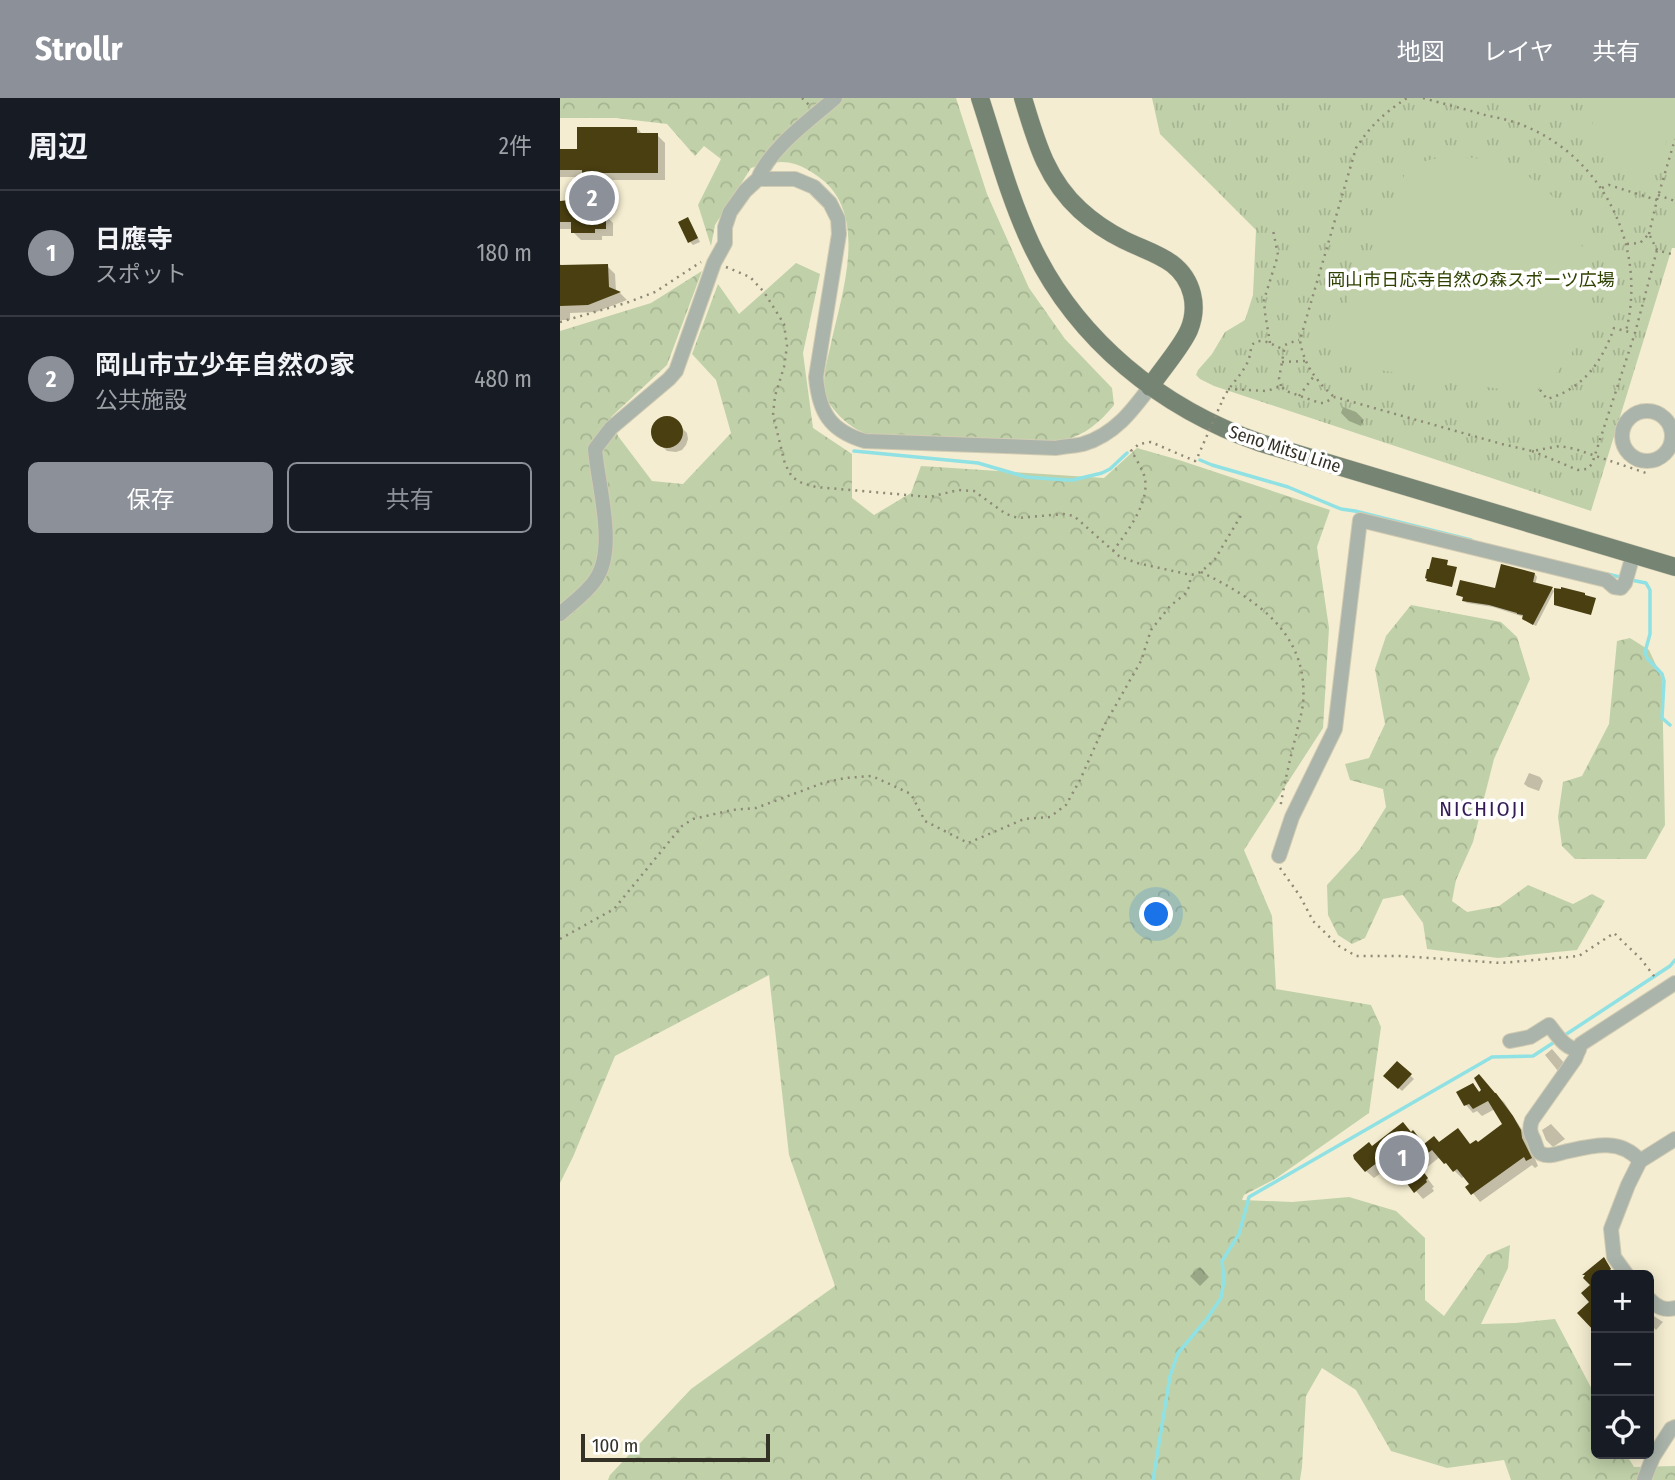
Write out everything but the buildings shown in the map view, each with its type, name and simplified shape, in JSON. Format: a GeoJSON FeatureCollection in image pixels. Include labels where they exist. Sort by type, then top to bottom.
{"type":"FeatureCollection","features":[{"type":"Feature","properties":{"kind":"main road","name":"Seno Mitsu Line"},"geometry":{"type":"LineString","coordinates":[[980,98],[1009,191],[1042,266],[1084,326],[1125,368],[1150,387],[1234,434],[1675,567]]}},
{"type":"Feature","properties":{"kind":"main road"},"geometry":{"type":"LineString","coordinates":[[1023,98],[1041,155],[1052,178],[1070,201],[1108,231],[1177,267],[1189,285],[1194,310],[1188,333],[1150,387]]}},
{"type":"Feature","properties":{"kind":"street"},"geometry":{"type":"LineString","coordinates":[[560,614],[594,582],[605,559],[604,508],[596,449],[611,428],[676,371],[714,262],[725,243],[725,227],[730,212],[745,191],[758,179],[763,166],[783,144],[835,98]]}},
{"type":"Feature","properties":{"kind":"street"},"geometry":{"type":"LineString","coordinates":[[758,179],[795,179],[814,187],[830,203],[838,219],[839,234],[816,377],[818,397],[826,416],[835,427],[851,438],[865,441],[1056,448],[1083,444],[1120,424],[1150,387]]}},
{"type":"Feature","properties":{"kind":"street"},"geometry":{"type":"LineString","coordinates":[[1279,856],[1292,817],[1335,729],[1360,520],[1605,580],[1614,587],[1621,588],[1633,555]]}},
{"type":"Feature","properties":{"kind":"street"},"geometry":{"type":"LineString","coordinates":[[1640,1161],[1624,1148],[1605,1145],[1543,1155],[1530,1132],[1532,1120],[1575,1059],[1581,1044],[1675,983]]}},
{"type":"Feature","properties":{"kind":"street"},"geometry":{"type":"LineString","coordinates":[[1510,1041],[1530,1037],[1549,1025],[1565,1045],[1579,1050]]}},
{"type":"Feature","properties":{"kind":"street"},"geometry":{"type":"LineString","coordinates":[[1623,1270],[1614,1258],[1611,1229],[1628,1185],[1640,1161],[1675,1139]]}},
{"type":"Feature","properties":{"kind":"street"},"geometry":{"type":"LineString","coordinates":[[1654,1304],[1668,1310],[1675,1308]]}},
{"type":"Feature","properties":{"kind":"street"},"geometry":{"type":"LineString","coordinates":[[1644,1480],[1653,1457],[1675,1427]]}},
{"type":"Feature","properties":{"kind":"path"},"geometry":{"type":"LineString","coordinates":[[1407,98],[1385,112],[1356,148],[1300,340],[1305,361],[1314,376],[1335,397],[1532,451],[1578,470],[1587,469],[1595,456],[1657,250],[1649,234]]}},
{"type":"Feature","properties":{"kind":"path"},"geometry":{"type":"LineString","coordinates":[[1423,98],[1525,126],[1568,151],[1586,168],[1602,188],[1627,244],[1632,298],[1626,331]]}},
{"type":"Feature","properties":{"kind":"path"},"geometry":{"type":"LineString","coordinates":[[1627,244],[1640,243],[1649,234],[1675,139]]}},
{"type":"Feature","properties":{"kind":"path"},"geometry":{"type":"LineString","coordinates":[[1602,188],[1609,185],[1675,201]]}},
{"type":"Feature","properties":{"kind":"path"},"geometry":{"type":"LineString","coordinates":[[1270,343],[1264,300],[1278,255],[1273,230]]}},
{"type":"Feature","properties":{"kind":"path"},"geometry":{"type":"LineString","coordinates":[[1657,250],[1675,255]]}},
{"type":"Feature","properties":{"kind":"path"},"geometry":{"type":"LineString","coordinates":[[560,322],[655,292],[705,259],[750,277],[764,292],[784,324],[787,346],[773,415],[785,464],[792,477],[802,483],[816,487],[930,497],[958,490],[974,491],[1006,514],[1018,518],[1063,514],[1074,516],[1119,556],[1137,564],[1191,575],[1201,572],[1216,559],[1242,512]]}},
{"type":"Feature","properties":{"kind":"path"},"geometry":{"type":"LineString","coordinates":[[1540,390],[1547,399],[1576,386],[1602,357],[1614,328],[1634,333]]}},
{"type":"Feature","properties":{"kind":"path"},"geometry":{"type":"LineString","coordinates":[[1114,551],[1130,528],[1144,499],[1145,477],[1131,451],[1139,444],[1151,442],[1195,461],[1228,389],[1248,363],[1254,342],[1261,340],[1284,350]]}},
{"type":"Feature","properties":{"kind":"path"},"geometry":{"type":"LineString","coordinates":[[1300,340],[1285,345],[1279,379],[1281,386],[1320,403],[1335,397]]}},
{"type":"Feature","properties":{"kind":"path"},"geometry":{"type":"LineString","coordinates":[[1282,362],[1305,361]]}},
{"type":"Feature","properties":{"kind":"path"},"geometry":{"type":"LineString","coordinates":[[1299,396],[1314,376]]}},
{"type":"Feature","properties":{"kind":"path"},"geometry":{"type":"LineString","coordinates":[[1228,389],[1268,391],[1281,386]]}},
{"type":"Feature","properties":{"kind":"path"},"geometry":{"type":"LineString","coordinates":[[1532,451],[1560,446],[1649,474]]}},
{"type":"Feature","properties":{"kind":"path"},"geometry":{"type":"LineString","coordinates":[[1201,572],[1234,588],[1263,609],[1288,636],[1299,662],[1303,704],[1285,781],[1280,821]]}},
{"type":"Feature","properties":{"kind":"path"},"geometry":{"type":"LineString","coordinates":[[560,939],[614,909],[682,826],[693,819],[732,810],[756,808],[823,783],[872,776],[911,794],[925,821],[968,843],[1024,819],[1050,817],[1066,805],[1105,724],[1141,661],[1151,630],[1170,606],[1185,594],[1191,575]]}},
{"type":"Feature","properties":{"kind":"path"},"geometry":{"type":"LineString","coordinates":[[1279,856],[1280,870],[1300,895],[1313,921],[1339,946],[1356,956],[1400,956],[1501,964],[1579,956],[1614,933],[1641,959],[1657,982]]}},
{"type":"Feature","properties":{"kind":"green space"},"geometry":{"type":"Polygon","coordinates":[[[560,98],[956,98],[987,194],[1029,288],[1065,339],[1112,388],[1114,405],[1085,431],[1058,441],[941,438],[873,434],[857,430],[830,404],[824,384],[848,256],[848,232],[843,210],[833,191],[816,175],[792,163],[778,162],[751,168],[715,225],[711,246],[698,205],[721,159],[704,146],[695,156],[667,124],[616,118],[560,118],[560,98]]]}},
{"type":"Feature","properties":{"kind":"green space","name":"岡山市日応寺自然の森スポーツ広場"},"geometry":{"type":"Polygon","coordinates":[[[1152,98],[1675,98],[1675,248],[1672,248],[1591,511],[1214,386],[1200,379],[1196,375],[1198,370],[1212,354],[1225,332],[1245,320],[1253,295],[1256,230],[1160,134],[1152,98]]]}},
{"type":"Feature","properties":{"kind":"green space"},"geometry":{"type":"Polygon","coordinates":[[[1600,98],[1658,98],[1675,103],[1675,112],[1657,173],[1584,152],[1600,98]]]}},
{"type":"Feature","properties":{"kind":"green space"},"geometry":{"type":"Polygon","coordinates":[[[1457,157],[1500,164],[1537,183],[1556,200],[1582,245],[1588,270],[1589,296],[1585,322],[1566,361],[1532,394],[1341,364],[1329,344],[1408,167],[1432,159],[1457,157]]]}},
{"type":"Feature","properties":{"kind":"green space"},"geometry":{"type":"Polygon","coordinates":[[[796,263],[820,274],[803,353],[813,428],[852,454],[852,498],[874,515],[911,493],[921,466],[1104,478],[1137,448],[1330,510],[1317,547],[1329,628],[1323,728],[1244,850],[1272,916],[1276,989],[1371,1005],[1381,1027],[1369,1113],[1275,1179],[1244,1195],[1242,1200],[1292,1202],[1349,1197],[1396,1211],[1425,1238],[1425,1300],[1444,1316],[1487,1255],[1510,1245],[1508,1268],[1481,1324],[1555,1319],[1591,1387],[1591,1459],[1629,1459],[1634,1467],[1675,1466],[1675,1480],[1511,1480],[1504,1460],[1447,1468],[1391,1451],[1356,1390],[1322,1368],[1306,1396],[1300,1480],[608,1480],[691,1389],[835,1286],[789,1155],[769,975],[615,1056],[560,1183],[560,331],[651,303],[702,271],[667,365],[611,417],[618,436],[652,481],[683,484],[731,433],[716,380],[692,354],[718,284],[739,314],[796,263]]]}},
{"type":"Feature","properties":{"kind":"green space"},"geometry":{"type":"Polygon","coordinates":[[[1411,605],[1501,622],[1517,637],[1530,679],[1494,759],[1473,842],[1456,880],[1452,901],[1467,912],[1499,906],[1528,885],[1573,904],[1592,894],[1605,901],[1577,950],[1498,958],[1427,949],[1423,923],[1403,895],[1383,899],[1365,938],[1352,944],[1338,935],[1328,915],[1327,885],[1360,849],[1386,807],[1383,789],[1350,780],[1345,764],[1369,758],[1385,724],[1375,669],[1386,636],[1411,605]]]}},
{"type":"Feature","properties":{"kind":"green space"},"geometry":{"type":"Polygon","coordinates":[[[1630,638],[1649,650],[1662,678],[1665,825],[1646,859],[1575,859],[1562,846],[1558,817],[1563,782],[1582,776],[1609,724],[1617,641],[1630,638]]]}},
{"type":"Feature","properties":{"kind":"waterway"},"geometry":{"type":"LineString","coordinates":[[854,451],[978,463],[1026,477],[1066,480],[1102,473],[1127,453]]}},
{"type":"Feature","properties":{"kind":"waterway"},"geometry":{"type":"LineString","coordinates":[[1200,460],[1288,487],[1341,509],[1471,540]]}},
{"type":"Feature","properties":{"kind":"waterway"},"geometry":{"type":"LineString","coordinates":[[1607,574],[1624,578]]}},
{"type":"Feature","properties":{"kind":"waterway"},"geometry":{"type":"LineString","coordinates":[[1631,580],[1646,583],[1650,590],[1650,634],[1645,652],[1662,674],[1662,718],[1670,725]]}},
{"type":"Feature","properties":{"kind":"waterway"},"geometry":{"type":"LineString","coordinates":[[1562,1037],[1670,966],[1675,960]]}},
{"type":"Feature","properties":{"kind":"waterway"},"geometry":{"type":"LineString","coordinates":[[1153,1480],[1170,1376],[1178,1353],[1221,1298],[1224,1280],[1222,1261],[1239,1234],[1249,1197],[1492,1057],[1533,1056],[1556,1041]]}},
{"type":"Feature","properties":{"kind":"place","name":"岡山市立少年自然の家"},"geometry":{"type":"Point","coordinates":[592,198]}},
{"type":"Feature","properties":{"kind":"place","name":"日應寺"},"geometry":{"type":"Point","coordinates":[1402,1158]}},
{"type":"Feature","properties":{"kind":"district","name":"NICHIOJI"},"geometry":{"type":"Point","coordinates":[1483,809]}}]}
